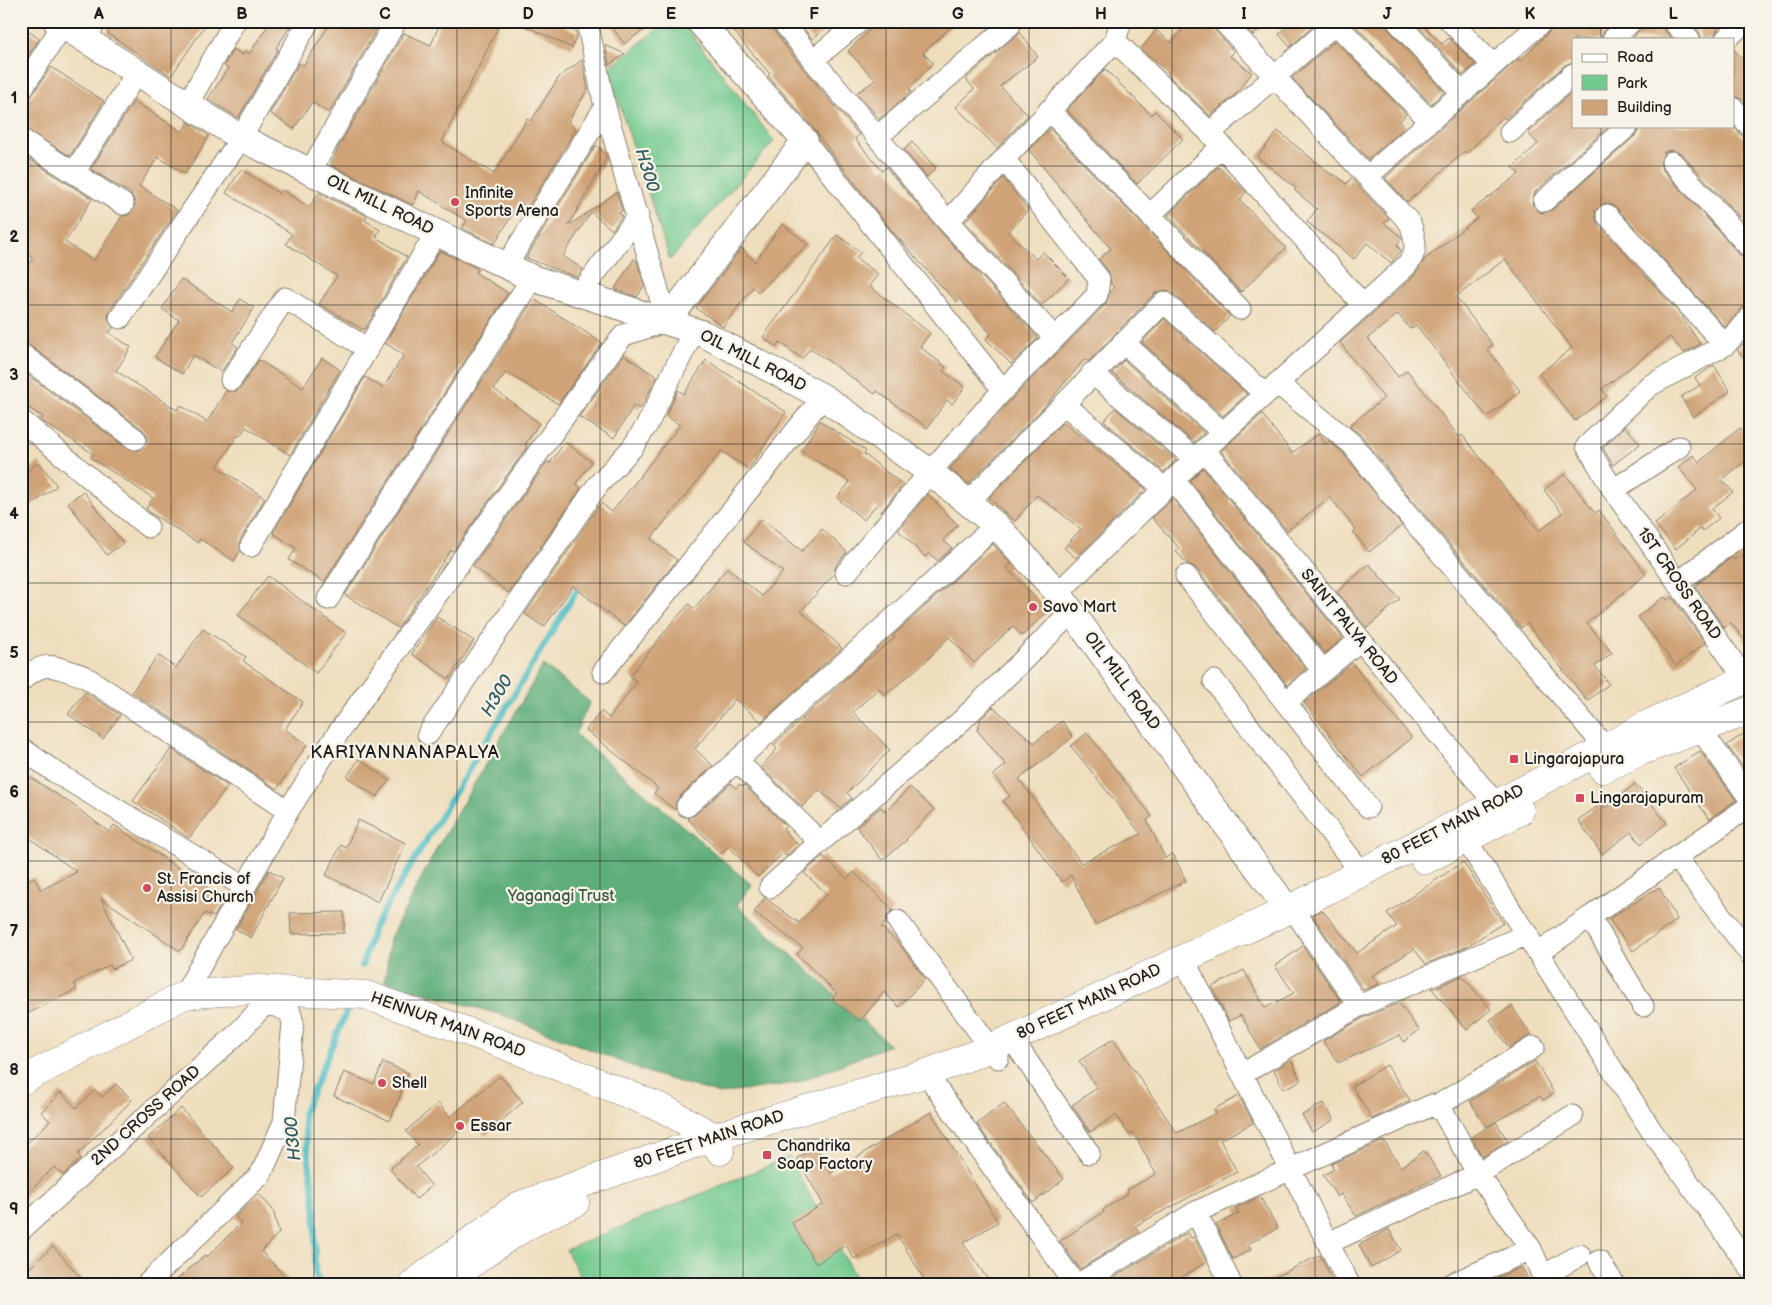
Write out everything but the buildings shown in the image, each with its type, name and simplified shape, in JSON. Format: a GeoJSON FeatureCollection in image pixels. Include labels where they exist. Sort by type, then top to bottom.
{"type":"FeatureCollection","features":[{"type":"Feature","properties":{"kind":"main road","name":"80 FEET MAIN ROAD"},"geometry":{"type":"LineString","coordinates":[[1003,1052],[1294,914],[1466,840],[1621,754],[1646,725],[1748,678]]}},
{"type":"Feature","properties":{"kind":"main road","name":"80 FEET MAIN ROAD"},"geometry":{"type":"LineString","coordinates":[[413,1284],[518,1206],[932,1079],[1003,1052],[1190,972],[1294,914],[1361,872],[1495,803],[1621,754],[1700,729],[1751,710]]}},
{"type":"Feature","properties":{"kind":"main road","name":"HENNUR MAIN ROAD"},"geometry":{"type":"LineString","coordinates":[[21,1081],[184,995],[366,995],[564,1068],[662,1108],[717,1144]]}},
{"type":"Feature","properties":{"kind":"main road","name":"80 FEET MAIN ROAD"},"geometry":{"type":"LineString","coordinates":[[446,1284],[479,1257],[552,1211],[717,1144]]}},
{"type":"Feature","properties":{"kind":"street"},"geometry":{"type":"LineString","coordinates":[[188,103],[235,21]]}},
{"type":"Feature","properties":{"kind":"street"},"geometry":{"type":"LineString","coordinates":[[120,318],[241,138],[309,21]]}},
{"type":"Feature","properties":{"kind":"street"},"geometry":{"type":"LineString","coordinates":[[311,170],[396,21]]}},
{"type":"Feature","properties":{"kind":"street"},"geometry":{"type":"LineString","coordinates":[[587,21],[606,107],[667,321]]}},
{"type":"Feature","properties":{"kind":"street"},"geometry":{"type":"LineString","coordinates":[[700,21],[806,141],[1003,390]]}},
{"type":"Feature","properties":{"kind":"street"},"geometry":{"type":"LineString","coordinates":[[782,21],[948,222],[1055,338]]}},
{"type":"Feature","properties":{"kind":"street"},"geometry":{"type":"LineString","coordinates":[[813,60],[860,21]]}},
{"type":"Feature","properties":{"kind":"street"},"geometry":{"type":"LineString","coordinates":[[770,888],[820,842],[960,722],[1169,484],[1412,259],[1417,243],[1410,222],[1222,21]]}},
{"type":"Feature","properties":{"kind":"street"},"geometry":{"type":"LineString","coordinates":[[1397,21],[1462,93]]}},
{"type":"Feature","properties":{"kind":"street"},"geometry":{"type":"LineString","coordinates":[[1450,21],[1493,65]]}},
{"type":"Feature","properties":{"kind":"street"},"geometry":{"type":"LineString","coordinates":[[1614,38],[1632,21]]}},
{"type":"Feature","properties":{"kind":"street"},"geometry":{"type":"LineString","coordinates":[[1673,21],[1688,38]]}},
{"type":"Feature","properties":{"kind":"street"},"geometry":{"type":"LineString","coordinates":[[1727,38],[1746,21]]}},
{"type":"Feature","properties":{"kind":"street"},"geometry":{"type":"LineString","coordinates":[[1150,215],[1274,78],[1335,22],[1429,120]]}},
{"type":"Feature","properties":{"kind":"street"},"geometry":{"type":"LineString","coordinates":[[21,90],[60,23]]}},
{"type":"Feature","properties":{"kind":"street","name":"OIL MILL ROAD"},"geometry":{"type":"LineString","coordinates":[[60,23],[91,30],[137,72],[241,138],[311,170],[436,233],[532,278],[694,330],[823,397],[930,472],[996,525],[1065,602],[1294,914]]}},
{"type":"Feature","properties":{"kind":"street"},"geometry":{"type":"LineString","coordinates":[[1368,176],[1493,65],[1534,24]]}},
{"type":"Feature","properties":{"kind":"street"},"geometry":{"type":"LineString","coordinates":[[877,137],[1010,25]]}},
{"type":"Feature","properties":{"kind":"street"},"geometry":{"type":"LineString","coordinates":[[948,222],[1118,31],[1363,305]]}},
{"type":"Feature","properties":{"kind":"street"},"geometry":{"type":"LineString","coordinates":[[74,173],[137,72]]}},
{"type":"Feature","properties":{"kind":"street"},"geometry":{"type":"LineString","coordinates":[[1510,132],[1572,75]]}},
{"type":"Feature","properties":{"kind":"street"},"geometry":{"type":"LineString","coordinates":[[506,266],[606,107]]}},
{"type":"Feature","properties":{"kind":"street"},"geometry":{"type":"LineString","coordinates":[[1734,109],[1751,127]]}},
{"type":"Feature","properties":{"kind":"street"},"geometry":{"type":"LineString","coordinates":[[1049,110],[1240,309]]}},
{"type":"Feature","properties":{"kind":"street"},"geometry":{"type":"LineString","coordinates":[[1544,201],[1626,128]]}},
{"type":"Feature","properties":{"kind":"street"},"geometry":{"type":"LineString","coordinates":[[21,139],[123,204]]}},
{"type":"Feature","properties":{"kind":"street"},"geometry":{"type":"LineString","coordinates":[[184,995],[288,811],[338,733],[610,351],[624,335],[667,321],[806,141]]}},
{"type":"Feature","properties":{"kind":"street"},"geometry":{"type":"LineString","coordinates":[[846,572],[930,472],[1003,390],[1096,296],[1099,290],[1099,279],[1004,160]]}},
{"type":"Feature","properties":{"kind":"street"},"geometry":{"type":"LineString","coordinates":[[1672,162],[1751,249]]}},
{"type":"Feature","properties":{"kind":"street"},"geometry":{"type":"LineString","coordinates":[[1608,215],[1725,345],[1751,317]]}},
{"type":"Feature","properties":{"kind":"street"},"geometry":{"type":"LineString","coordinates":[[580,294],[638,216]]}},
{"type":"Feature","properties":{"kind":"street"},"geometry":{"type":"LineString","coordinates":[[251,546],[436,233]]}},
{"type":"Feature","properties":{"kind":"street"},"geometry":{"type":"LineString","coordinates":[[328,599],[532,278]]}},
{"type":"Feature","properties":{"kind":"street"},"geometry":{"type":"LineString","coordinates":[[231,380],[285,298],[368,348]]}},
{"type":"Feature","properties":{"kind":"street"},"geometry":{"type":"LineString","coordinates":[[968,502],[1092,373],[1164,302],[1271,389],[1352,444],[1388,491],[1621,754]]}},
{"type":"Feature","properties":{"kind":"street"},"geometry":{"type":"LineString","coordinates":[[428,734],[597,486],[632,448],[647,425],[694,330]]}},
{"type":"Feature","properties":{"kind":"street"},"geometry":{"type":"LineString","coordinates":[[1124,342],[1224,433]]}},
{"type":"Feature","properties":{"kind":"street","name":"1ST CROSS ROAD"},"geometry":{"type":"LineString","coordinates":[[1725,345],[1649,386],[1588,446],[1613,490],[1748,678]]}},
{"type":"Feature","properties":{"kind":"street"},"geometry":{"type":"LineString","coordinates":[[21,354],[135,439]]}},
{"type":"Feature","properties":{"kind":"street","name":"SAINT PALYA ROAD"},"geometry":{"type":"LineString","coordinates":[[1092,373],[1199,455],[1360,640],[1495,803]]}},
{"type":"Feature","properties":{"kind":"street"},"geometry":{"type":"LineString","coordinates":[[604,672],[823,397]]}},
{"type":"Feature","properties":{"kind":"street"},"geometry":{"type":"LineString","coordinates":[[1064,404],[1169,484],[1323,672]]}},
{"type":"Feature","properties":{"kind":"street"},"geometry":{"type":"LineString","coordinates":[[21,420],[148,527]]}},
{"type":"Feature","properties":{"kind":"street"},"geometry":{"type":"LineString","coordinates":[[1613,490],[1679,447]]}},
{"type":"Feature","properties":{"kind":"street"},"geometry":{"type":"LineString","coordinates":[[687,806],[996,525]]}},
{"type":"Feature","properties":{"kind":"street"},"geometry":{"type":"LineString","coordinates":[[1679,582],[1751,527]]}},
{"type":"Feature","properties":{"kind":"street"},"geometry":{"type":"LineString","coordinates":[[1186,576],[1368,807]]}},
{"type":"Feature","properties":{"kind":"street"},"geometry":{"type":"LineString","coordinates":[[1286,702],[1360,640]]}},
{"type":"Feature","properties":{"kind":"street"},"geometry":{"type":"LineString","coordinates":[[21,681],[35,668],[47,666],[84,676],[288,811]]}},
{"type":"Feature","properties":{"kind":"street"},"geometry":{"type":"LineString","coordinates":[[1214,681],[1361,872]]}},
{"type":"Feature","properties":{"kind":"street"},"geometry":{"type":"LineString","coordinates":[[1700,729],[1751,800]]}},
{"type":"Feature","properties":{"kind":"street"},"geometry":{"type":"LineString","coordinates":[[21,748],[55,772],[245,887]]}},
{"type":"Feature","properties":{"kind":"street"},"geometry":{"type":"LineString","coordinates":[[737,760],[820,842]]}},
{"type":"Feature","properties":{"kind":"street"},"geometry":{"type":"LineString","coordinates":[[1242,1074],[1359,1006],[1534,943],[1590,917],[1751,805]]}},
{"type":"Feature","properties":{"kind":"street"},"geometry":{"type":"LineString","coordinates":[[1466,840],[1534,943],[1651,1130],[1751,1269]]}},
{"type":"Feature","properties":{"kind":"street"},"geometry":{"type":"LineString","coordinates":[[1676,857],[1751,955]]}},
{"type":"Feature","properties":{"kind":"street"},"geometry":{"type":"LineString","coordinates":[[1294,914],[1359,1006]]}},
{"type":"Feature","properties":{"kind":"street"},"geometry":{"type":"LineString","coordinates":[[1590,917],[1643,1006]]}},
{"type":"Feature","properties":{"kind":"street"},"geometry":{"type":"LineString","coordinates":[[898,921],[1003,1052],[1089,1153]]}},
{"type":"Feature","properties":{"kind":"street"},"geometry":{"type":"LineString","coordinates":[[1190,972],[1349,1284]]}},
{"type":"Feature","properties":{"kind":"street"},"geometry":{"type":"LineString","coordinates":[[147,1284],[261,1174],[273,1148],[284,1122],[293,1023],[290,1012],[269,996]]}},
{"type":"Feature","properties":{"kind":"street","name":"2ND CROSS ROAD"},"geometry":{"type":"LineString","coordinates":[[21,1230],[237,1034],[269,996]]}},
{"type":"Feature","properties":{"kind":"street"},"geometry":{"type":"LineString","coordinates":[[1079,1284],[1196,1212],[1432,1105],[1437,1106],[1534,1046]]}},
{"type":"Feature","properties":{"kind":"street"},"geometry":{"type":"LineString","coordinates":[[932,1079],[1075,1284]]}},
{"type":"Feature","properties":{"kind":"street"},"geometry":{"type":"LineString","coordinates":[[1437,1106],[1443,1112],[1478,1174],[1531,1248],[1544,1280],[1590,1258],[1614,1284]]}},
{"type":"Feature","properties":{"kind":"street"},"geometry":{"type":"LineString","coordinates":[[1328,1242],[1478,1174],[1572,1116]]}},
{"type":"Feature","properties":{"kind":"street"},"geometry":{"type":"LineString","coordinates":[[1196,1212],[1232,1284]]}},
{"type":"Feature","properties":{"kind":"street"},"geometry":{"type":"LineString","coordinates":[[1452,1284],[1531,1248]]}},
{"type":"Feature","properties":{"kind":"green space"},"geometry":{"type":"Polygon","coordinates":[[[667,21],[681,21],[774,141],[670,260],[608,69],[667,21]]]}},
{"type":"Feature","properties":{"kind":"green space","name":"Yaganagi Trust"},"geometry":{"type":"Polygon","coordinates":[[[543,665],[590,702],[575,734],[752,885],[737,905],[890,1045],[796,1083],[720,1094],[652,1074],[502,1015],[385,982],[390,938],[438,846],[543,665]]]}},
{"type":"Feature","properties":{"kind":"green space"},"geometry":{"type":"Polygon","coordinates":[[[789,1157],[859,1284],[585,1284],[566,1250],[789,1157]]]}},
{"type":"Feature","properties":{"kind":"waterway","name":"H300"},"geometry":{"type":"LineString","coordinates":[[362,966],[374,927],[582,582]]}},
{"type":"Feature","properties":{"kind":"waterway","name":"H300"},"geometry":{"type":"LineString","coordinates":[[320,1284],[315,1273],[315,1206],[303,1114],[351,1002]]}},
{"type":"Feature","properties":{"kind":"place","name":"Infinite Sports Arena"},"geometry":{"type":"Point","coordinates":[455,202]}},
{"type":"Feature","properties":{"kind":"place","name":"Savo Mart"},"geometry":{"type":"Point","coordinates":[1033,607]}},
{"type":"Feature","properties":{"kind":"place","name":"Lingarajapura"},"geometry":{"type":"Point","coordinates":[1514,759]}},
{"type":"Feature","properties":{"kind":"place","name":"Lingarajapuram"},"geometry":{"type":"Point","coordinates":[1580,798]}},
{"type":"Feature","properties":{"kind":"place","name":"St. Francis of Assisi Church"},"geometry":{"type":"Point","coordinates":[147,888]}},
{"type":"Feature","properties":{"kind":"place","name":"Shell"},"geometry":{"type":"Point","coordinates":[382,1083]}},
{"type":"Feature","properties":{"kind":"place","name":"Essar"},"geometry":{"type":"Point","coordinates":[460,1126]}},
{"type":"Feature","properties":{"kind":"place","name":"Chandrika Soap Factory"},"geometry":{"type":"Point","coordinates":[767,1155]}},
{"type":"Feature","properties":{"kind":"district","name":"KARIYANNANAPALYA"},"geometry":{"type":"Point","coordinates":[405,752]}}]}
